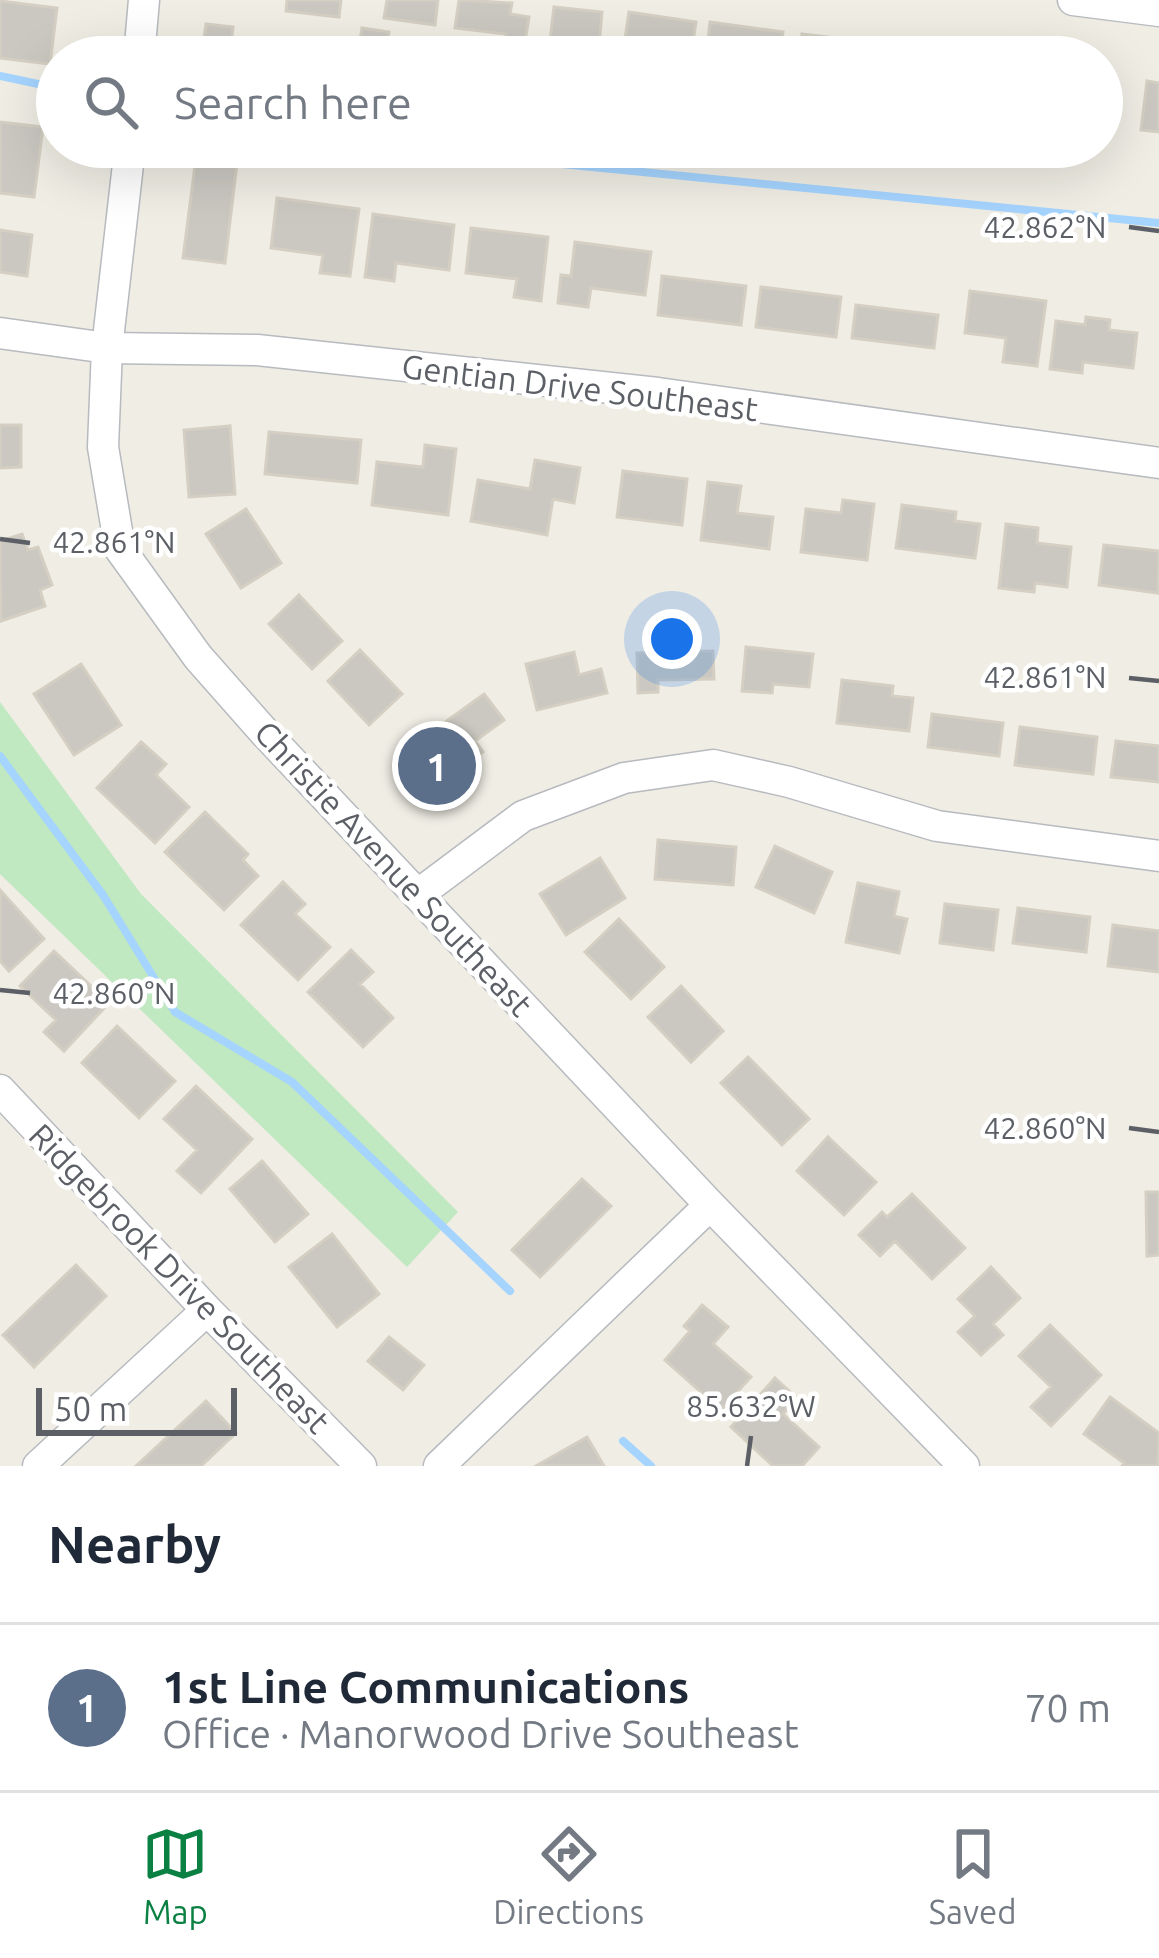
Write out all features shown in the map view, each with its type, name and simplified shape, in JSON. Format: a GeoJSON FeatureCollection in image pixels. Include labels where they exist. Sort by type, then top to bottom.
{"type":"FeatureCollection","features":[{"type":"Feature","properties":{"kind":"street"},"geometry":{"type":"LineString","coordinates":[[141,36],[144,0]]}},
{"type":"Feature","properties":{"kind":"street"},"geometry":{"type":"LineString","coordinates":[[1073,0],[1159,11]]}},
{"type":"Feature","properties":{"kind":"street","name":"Christie Avenue Southeast"},"geometry":{"type":"LineString","coordinates":[[127,168],[106,348],[103,447],[120,549],[198,657],[710,1205],[964,1466]]}},
{"type":"Feature","properties":{"kind":"street","name":"Gentian Drive Southeast"},"geometry":{"type":"LineString","coordinates":[[0,333],[106,348],[257,350],[634,390],[1159,464]]}},
{"type":"Feature","properties":{"kind":"street"},"geometry":{"type":"LineString","coordinates":[[420,893],[523,816],[624,778],[713,766],[789,782],[937,826],[1159,856]]}},
{"type":"Feature","properties":{"kind":"street","name":"Ridgebrook Drive Southeast"},"geometry":{"type":"LineString","coordinates":[[0,1090],[206,1310],[361,1466]]}},
{"type":"Feature","properties":{"kind":"street"},"geometry":{"type":"LineString","coordinates":[[439,1466],[710,1205]]}},
{"type":"Feature","properties":{"kind":"street"},"geometry":{"type":"LineString","coordinates":[[38,1466],[206,1310]]}},
{"type":"Feature","properties":{"kind":"green space"},"geometry":{"type":"Polygon","coordinates":[[[0,702],[141,894],[458,1212],[407,1267],[0,874],[0,702]]]}},
{"type":"Feature","properties":{"kind":"building"},"geometry":{"type":"Polygon","coordinates":[[[287,0],[341,0],[339,17],[286,11],[287,0]]]}},
{"type":"Feature","properties":{"kind":"building"},"geometry":{"type":"Polygon","coordinates":[[[387,0],[438,0],[435,25],[384,18],[387,0]]]}},
{"type":"Feature","properties":{"kind":"building"},"geometry":{"type":"Polygon","coordinates":[[[459,0],[512,3],[510,14],[529,17],[526,36],[455,28],[459,0]]]}},
{"type":"Feature","properties":{"kind":"building"},"geometry":{"type":"Polygon","coordinates":[[[0,1],[57,8],[54,36],[36,36],[36,62],[0,58],[0,1]]]}},
{"type":"Feature","properties":{"kind":"building"},"geometry":{"type":"Polygon","coordinates":[[[554,7],[602,12],[600,36],[551,36],[554,7]]]}},
{"type":"Feature","properties":{"kind":"building"},"geometry":{"type":"Polygon","coordinates":[[[629,12],[696,22],[694,36],[625,36],[629,12]]]}},
{"type":"Feature","properties":{"kind":"building"},"geometry":{"type":"Polygon","coordinates":[[[710,22],[783,32],[783,36],[708,36],[710,22]]]}},
{"type":"Feature","properties":{"kind":"building"},"geometry":{"type":"Polygon","coordinates":[[[206,24],[233,27],[232,36],[204,36],[206,24]]]}},
{"type":"Feature","properties":{"kind":"building"},"geometry":{"type":"Polygon","coordinates":[[[362,28],[389,32],[388,36],[361,36],[362,28]]]}},
{"type":"Feature","properties":{"kind":"building"},"geometry":{"type":"Polygon","coordinates":[[[1147,81],[1159,83],[1159,132],[1141,130],[1147,81]]]}},
{"type":"Feature","properties":{"kind":"building"},"geometry":{"type":"Polygon","coordinates":[[[0,122],[36,126],[34,197],[0,193],[0,122]]]}},
{"type":"Feature","properties":{"kind":"building"},"geometry":{"type":"Polygon","coordinates":[[[195,168],[236,168],[225,263],[183,258],[195,168]]]}},
{"type":"Feature","properties":{"kind":"building"},"geometry":{"type":"Polygon","coordinates":[[[277,198],[359,209],[350,276],[320,273],[323,255],[271,248],[277,198]]]}},
{"type":"Feature","properties":{"kind":"building"},"geometry":{"type":"Polygon","coordinates":[[[373,214],[454,225],[449,270],[396,263],[394,281],[365,277],[373,214]]]}},
{"type":"Feature","properties":{"kind":"building"},"geometry":{"type":"Polygon","coordinates":[[[471,228],[548,237],[541,301],[514,297],[517,279],[466,273],[471,228]]]}},
{"type":"Feature","properties":{"kind":"building"},"geometry":{"type":"Polygon","coordinates":[[[0,230],[32,235],[27,276],[0,272],[0,230]]]}},
{"type":"Feature","properties":{"kind":"building"},"geometry":{"type":"Polygon","coordinates":[[[575,242],[651,252],[645,295],[591,288],[588,307],[558,303],[561,275],[571,276],[575,242]]]}},
{"type":"Feature","properties":{"kind":"building"},"geometry":{"type":"Polygon","coordinates":[[[662,276],[746,286],[741,325],[658,315],[662,276]]]}},
{"type":"Feature","properties":{"kind":"building"},"geometry":{"type":"Polygon","coordinates":[[[761,287],[841,297],[836,337],[756,327],[761,287]]]}},
{"type":"Feature","properties":{"kind":"building"},"geometry":{"type":"Polygon","coordinates":[[[970,291],[1046,301],[1037,366],[1003,362],[1006,338],[965,333],[970,291]]]}},
{"type":"Feature","properties":{"kind":"building"},"geometry":{"type":"Polygon","coordinates":[[[856,305],[938,315],[934,348],[852,338],[856,305]]]}},
{"type":"Feature","properties":{"kind":"building"},"geometry":{"type":"Polygon","coordinates":[[[1086,317],[1110,320],[1109,330],[1137,333],[1133,368],[1083,362],[1082,373],[1050,369],[1056,321],[1085,325],[1086,317]]]}},
{"type":"Feature","properties":{"kind":"building"},"geometry":{"type":"Polygon","coordinates":[[[0,425],[21,425],[21,467],[0,468],[0,425]]]}},
{"type":"Feature","properties":{"kind":"building"},"geometry":{"type":"Polygon","coordinates":[[[230,426],[235,494],[189,497],[184,430],[230,426]]]}},
{"type":"Feature","properties":{"kind":"building"},"geometry":{"type":"Polygon","coordinates":[[[269,432],[361,440],[357,483],[265,474],[269,432]]]}},
{"type":"Feature","properties":{"kind":"building"},"geometry":{"type":"Polygon","coordinates":[[[425,445],[456,449],[448,515],[372,505],[377,462],[423,467],[425,445]]]}},
{"type":"Feature","properties":{"kind":"building"},"geometry":{"type":"Polygon","coordinates":[[[535,460],[580,468],[574,503],[553,499],[547,535],[471,521],[478,480],[530,489],[535,460]]]}},
{"type":"Feature","properties":{"kind":"building"},"geometry":{"type":"Polygon","coordinates":[[[623,471],[687,479],[682,525],[617,517],[623,471]]]}},
{"type":"Feature","properties":{"kind":"building"},"geometry":{"type":"Polygon","coordinates":[[[708,482],[741,486],[737,513],[773,517],[769,549],[701,540],[708,482]]]}},
{"type":"Feature","properties":{"kind":"building"},"geometry":{"type":"Polygon","coordinates":[[[843,500],[874,504],[867,560],[801,552],[806,509],[841,513],[843,500]]]}},
{"type":"Feature","properties":{"kind":"building"},"geometry":{"type":"Polygon","coordinates":[[[902,505],[956,512],[955,521],[980,524],[975,558],[896,548],[902,505]]]}},
{"type":"Feature","properties":{"kind":"building"},"geometry":{"type":"Polygon","coordinates":[[[246,509],[281,563],[241,588],[206,534],[246,509]]]}},
{"type":"Feature","properties":{"kind":"building"},"geometry":{"type":"Polygon","coordinates":[[[1006,524],[1038,528],[1037,543],[1071,547],[1067,587],[1035,583],[1034,592],[999,588],[1006,524]]]}},
{"type":"Feature","properties":{"kind":"building"},"geometry":{"type":"Polygon","coordinates":[[[22,534],[28,550],[38,547],[52,585],[40,590],[45,606],[1,621],[0,541],[22,534]]]}},
{"type":"Feature","properties":{"kind":"building"},"geometry":{"type":"Polygon","coordinates":[[[1104,545],[1159,551],[1158,593],[1099,585],[1104,545]]]}},
{"type":"Feature","properties":{"kind":"building"},"geometry":{"type":"Polygon","coordinates":[[[299,595],[342,641],[312,669],[269,624],[299,595]]]}},
{"type":"Feature","properties":{"kind":"building"},"geometry":{"type":"Polygon","coordinates":[[[746,647],[813,654],[809,687],[773,684],[772,693],[742,691],[746,647]]]}},
{"type":"Feature","properties":{"kind":"building"},"geometry":{"type":"Polygon","coordinates":[[[360,650],[402,694],[369,725],[328,681],[360,650]]]}},
{"type":"Feature","properties":{"kind":"building"},"geometry":{"type":"Polygon","coordinates":[[[713,651],[714,679],[658,680],[658,692],[638,693],[637,653],[713,651]]]}},
{"type":"Feature","properties":{"kind":"building"},"geometry":{"type":"Polygon","coordinates":[[[574,652],[579,675],[601,669],[607,693],[537,710],[526,664],[574,652]]]}},
{"type":"Feature","properties":{"kind":"building"},"geometry":{"type":"Polygon","coordinates":[[[81,664],[121,725],[74,755],[34,694],[81,664]]]}},
{"type":"Feature","properties":{"kind":"building"},"geometry":{"type":"Polygon","coordinates":[[[842,680],[893,686],[892,696],[913,698],[909,731],[837,723],[842,680]]]}},
{"type":"Feature","properties":{"kind":"building"},"geometry":{"type":"Polygon","coordinates":[[[484,694],[504,720],[475,741],[483,752],[432,789],[405,751],[484,694]]]}},
{"type":"Feature","properties":{"kind":"building"},"geometry":{"type":"Polygon","coordinates":[[[932,714],[1003,723],[999,756],[928,747],[932,714]]]}},
{"type":"Feature","properties":{"kind":"building"},"geometry":{"type":"Polygon","coordinates":[[[1020,727],[1097,737],[1093,774],[1015,765],[1020,727]]]}},
{"type":"Feature","properties":{"kind":"building"},"geometry":{"type":"Polygon","coordinates":[[[1116,741],[1159,746],[1159,782],[1111,777],[1116,741]]]}},
{"type":"Feature","properties":{"kind":"building"},"geometry":{"type":"Polygon","coordinates":[[[141,742],[166,764],[156,775],[189,807],[155,843],[97,788],[141,742]]]}},
{"type":"Feature","properties":{"kind":"building"},"geometry":{"type":"Polygon","coordinates":[[[205,812],[248,854],[243,860],[258,876],[224,910],[165,852],[205,812]]]}},
{"type":"Feature","properties":{"kind":"building"},"geometry":{"type":"Polygon","coordinates":[[[658,840],[736,847],[733,885],[655,879],[658,840]]]}},
{"type":"Feature","properties":{"kind":"building"},"geometry":{"type":"Polygon","coordinates":[[[775,846],[832,872],[814,913],[756,887],[775,846]]]}},
{"type":"Feature","properties":{"kind":"building"},"geometry":{"type":"Polygon","coordinates":[[[600,858],[625,898],[566,935],[540,894],[600,858]]]}},
{"type":"Feature","properties":{"kind":"building"},"geometry":{"type":"Polygon","coordinates":[[[283,882],[305,904],[295,914],[330,947],[298,980],[241,925],[283,882]]]}},
{"type":"Feature","properties":{"kind":"building"},"geometry":{"type":"Polygon","coordinates":[[[858,883],[899,892],[894,916],[907,919],[899,953],[846,942],[858,883]]]}},
{"type":"Feature","properties":{"kind":"building"},"geometry":{"type":"Polygon","coordinates":[[[0,890],[44,939],[9,971],[0,961],[0,890]]]}},
{"type":"Feature","properties":{"kind":"building"},"geometry":{"type":"Polygon","coordinates":[[[945,904],[998,910],[993,950],[940,943],[945,904]]]}},
{"type":"Feature","properties":{"kind":"building"},"geometry":{"type":"Polygon","coordinates":[[[1018,908],[1090,917],[1086,952],[1013,943],[1018,908]]]}},
{"type":"Feature","properties":{"kind":"building"},"geometry":{"type":"Polygon","coordinates":[[[619,919],[664,967],[631,999],[585,952],[619,919]]]}},
{"type":"Feature","properties":{"kind":"building"},"geometry":{"type":"Polygon","coordinates":[[[1113,925],[1159,931],[1159,972],[1108,966],[1113,925]]]}},
{"type":"Feature","properties":{"kind":"building"},"geometry":{"type":"Polygon","coordinates":[[[351,950],[373,972],[360,984],[393,1018],[363,1047],[308,992],[351,950]]]}},
{"type":"Feature","properties":{"kind":"building"},"geometry":{"type":"Polygon","coordinates":[[[54,951],[109,1003],[64,1051],[44,1032],[56,1020],[20,986],[54,951]]]}},
{"type":"Feature","properties":{"kind":"building"},"geometry":{"type":"Polygon","coordinates":[[[681,986],[723,1031],[691,1062],[648,1017],[681,986]]]}},
{"type":"Feature","properties":{"kind":"building"},"geometry":{"type":"Polygon","coordinates":[[[117,1026],[175,1081],[139,1118],[82,1063],[117,1026]]]}},
{"type":"Feature","properties":{"kind":"building"},"geometry":{"type":"Polygon","coordinates":[[[748,1057],[809,1119],[782,1145],[721,1083],[748,1057]]]}},
{"type":"Feature","properties":{"kind":"building"},"geometry":{"type":"Polygon","coordinates":[[[196,1086],[252,1139],[201,1193],[177,1171],[197,1150],[164,1119],[196,1086]]]}},
{"type":"Feature","properties":{"kind":"building"},"geometry":{"type":"Polygon","coordinates":[[[828,1137],[876,1182],[844,1215],[797,1171],[828,1137]]]}},
{"type":"Feature","properties":{"kind":"building"},"geometry":{"type":"Polygon","coordinates":[[[262,1161],[308,1214],[275,1242],[230,1189],[262,1161]]]}},
{"type":"Feature","properties":{"kind":"building"},"geometry":{"type":"Polygon","coordinates":[[[582,1179],[611,1206],[540,1277],[512,1250],[582,1179]]]}},
{"type":"Feature","properties":{"kind":"building"},"geometry":{"type":"Polygon","coordinates":[[[1146,1192],[1159,1192],[1159,1255],[1147,1256],[1146,1192]]]}},
{"type":"Feature","properties":{"kind":"building"},"geometry":{"type":"Polygon","coordinates":[[[912,1194],[965,1248],[932,1279],[895,1241],[880,1256],[859,1235],[882,1212],[887,1217],[912,1194]]]}},
{"type":"Feature","properties":{"kind":"building"},"geometry":{"type":"Polygon","coordinates":[[[332,1234],[379,1294],[337,1327],[289,1267],[332,1234]]]}},
{"type":"Feature","properties":{"kind":"building"},"geometry":{"type":"Polygon","coordinates":[[[76,1265],[106,1296],[34,1367],[3,1335],[76,1265]]]}},
{"type":"Feature","properties":{"kind":"building"},"geometry":{"type":"Polygon","coordinates":[[[991,1267],[1020,1298],[993,1324],[1003,1335],[981,1355],[958,1332],[975,1316],[958,1299],[991,1267]]]}},
{"type":"Feature","properties":{"kind":"building"},"geometry":{"type":"Polygon","coordinates":[[[702,1305],[728,1327],[713,1344],[751,1377],[721,1410],[665,1360],[690,1331],[684,1326],[702,1305]]]}},
{"type":"Feature","properties":{"kind":"building"},"geometry":{"type":"Polygon","coordinates":[[[1050,1325],[1101,1375],[1051,1426],[1031,1407],[1051,1387],[1019,1356],[1050,1325]]]}},
{"type":"Feature","properties":{"kind":"building"},"geometry":{"type":"Polygon","coordinates":[[[389,1337],[424,1365],[403,1390],[368,1361],[389,1337]]]}},
{"type":"Feature","properties":{"kind":"building"},"geometry":{"type":"Polygon","coordinates":[[[775,1378],[797,1398],[783,1414],[819,1447],[802,1466],[773,1466],[731,1427],[775,1378]]]}},
{"type":"Feature","properties":{"kind":"building"},"geometry":{"type":"Polygon","coordinates":[[[1110,1397],[1159,1433],[1158,1466],[1122,1466],[1084,1434],[1110,1397]]]}},
{"type":"Feature","properties":{"kind":"building"},"geometry":{"type":"Polygon","coordinates":[[[206,1401],[236,1433],[201,1466],[136,1466],[206,1401]]]}},
{"type":"Feature","properties":{"kind":"building"},"geometry":{"type":"Polygon","coordinates":[[[587,1437],[604,1466],[536,1466],[587,1437]]]}},
{"type":"Feature","properties":{"kind":"waterway"},"geometry":{"type":"LineString","coordinates":[[0,76],[36,84]]}},
{"type":"Feature","properties":{"kind":"waterway"},"geometry":{"type":"LineString","coordinates":[[602,168],[1159,223]]}},
{"type":"Feature","properties":{"kind":"waterway"},"geometry":{"type":"LineString","coordinates":[[0,756],[103,895],[175,1012],[292,1082],[510,1291]]}},
{"type":"Feature","properties":{"kind":"waterway"},"geometry":{"type":"LineString","coordinates":[[623,1441],[651,1466]]}},
{"type":"Feature","properties":{"kind":"place","name":"1st Line Communications"},"geometry":{"type":"Point","coordinates":[437,766]}}]}
